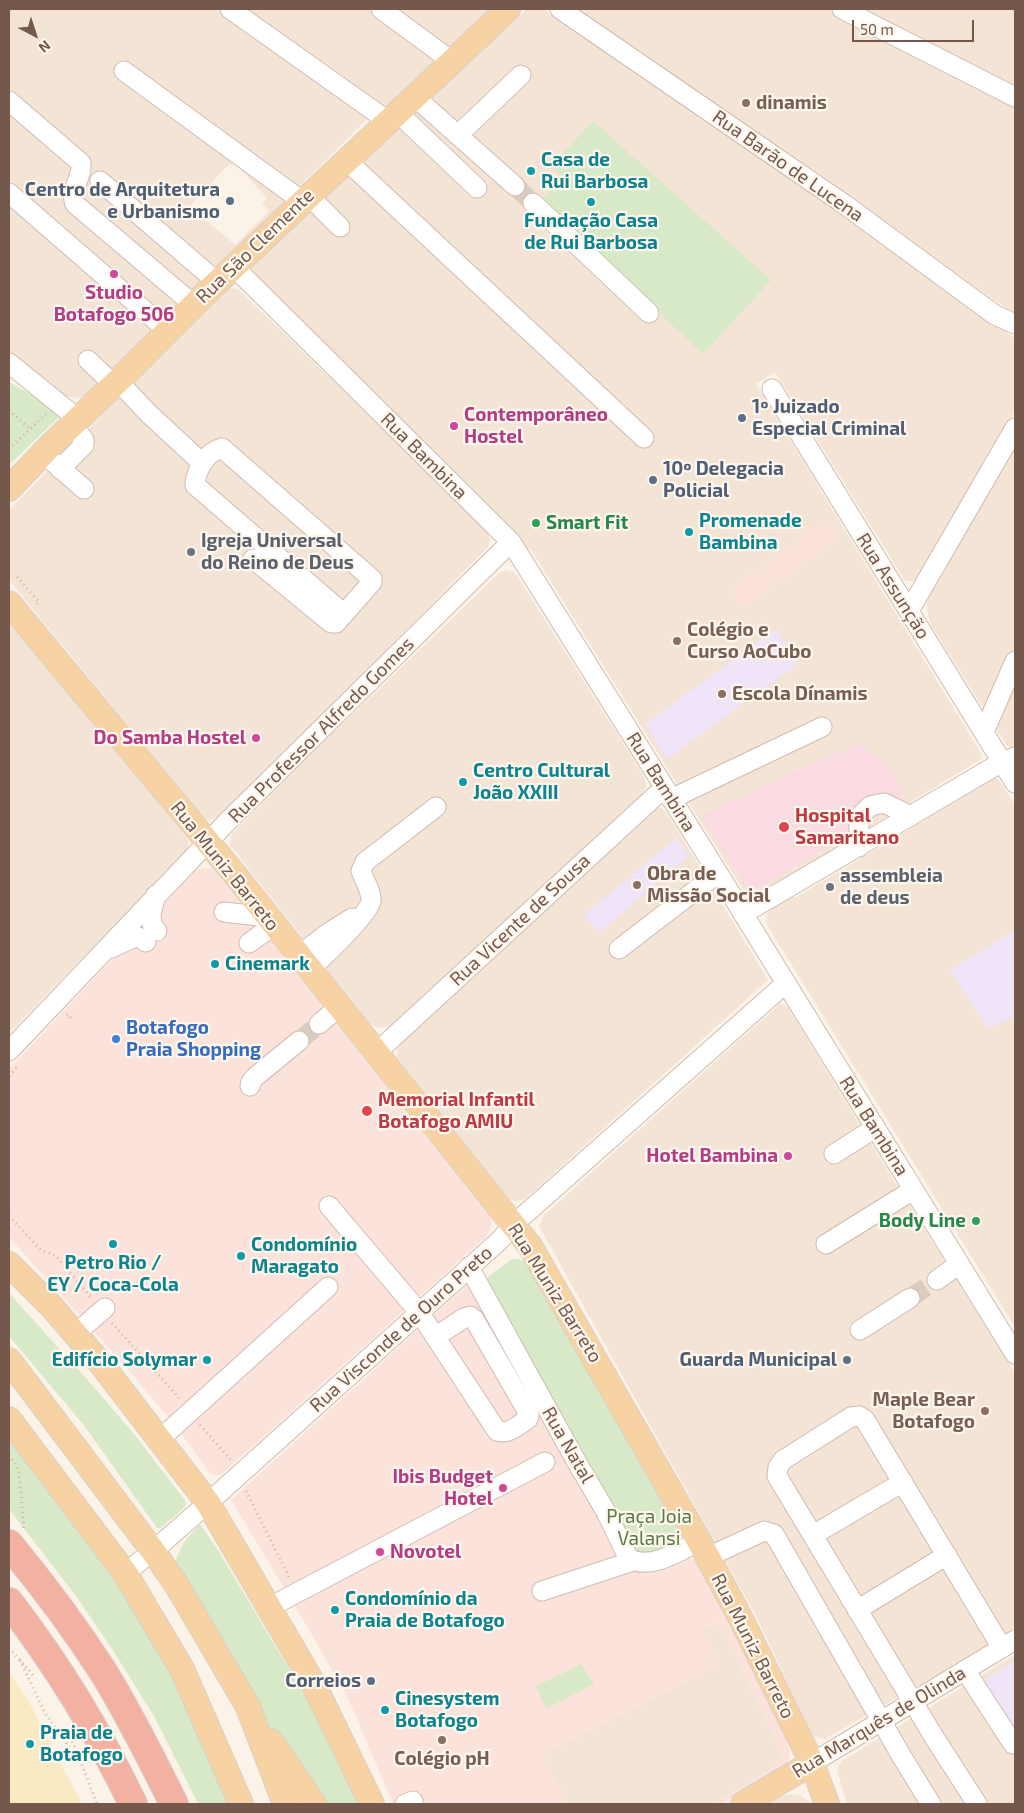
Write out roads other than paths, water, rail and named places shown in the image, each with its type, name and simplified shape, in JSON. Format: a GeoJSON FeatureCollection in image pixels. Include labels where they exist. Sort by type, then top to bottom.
{"type":"FeatureCollection","features":[{"type":"Feature","properties":{"kind":"highway"},"geometry":{"type":"LineString","coordinates":[[9,1544],[104,1674],[147,1750],[174,1804]]}},
{"type":"Feature","properties":{"kind":"highway"},"geometry":{"type":"LineString","coordinates":[[9,1602],[70,1691],[97,1736],[133,1804]]}},
{"type":"Feature","properties":{"kind":"main road","name":"Rua São Clemente"},"geometry":{"type":"LineString","coordinates":[[9,489],[42,453],[305,198],[508,9]]}},
{"type":"Feature","properties":{"kind":"main road","name":"Rua Muniz Barreto"},"geometry":{"type":"LineString","coordinates":[[9,604],[271,921],[514,1224],[542,1265],[740,1617],[812,1763],[827,1804]]}},
{"type":"Feature","properties":{"kind":"main road"},"geometry":{"type":"LineString","coordinates":[[9,1264],[52,1306],[102,1366],[208,1503],[313,1683],[372,1804]]}},
{"type":"Feature","properties":{"kind":"main road"},"geometry":{"type":"LineString","coordinates":[[9,1360],[176,1584],[248,1706],[314,1804]]}},
{"type":"Feature","properties":{"kind":"main road"},"geometry":{"type":"LineString","coordinates":[[9,1420],[125,1573],[182,1669],[241,1804]]}},
{"type":"Feature","properties":{"kind":"main road"},"geometry":{"type":"LineString","coordinates":[[248,1706],[285,1804]]}},
{"type":"Feature","properties":{"kind":"main road","name":"Rua Marquês de Olinda"},"geometry":{"type":"LineString","coordinates":[[744,1804],[812,1763]]}},
{"type":"Feature","properties":{"kind":"street"},"geometry":{"type":"LineString","coordinates":[[230,9],[367,106],[392,116],[477,188]]}},
{"type":"Feature","properties":{"kind":"street"},"geometry":{"type":"LineString","coordinates":[[381,9],[453,62]]}},
{"type":"Feature","properties":{"kind":"street","name":"Rua Barão de Lucena"},"geometry":{"type":"LineString","coordinates":[[560,9],[844,204],[995,314],[1015,324]]}},
{"type":"Feature","properties":{"kind":"street"},"geometry":{"type":"LineString","coordinates":[[842,9],[1015,97]]}},
{"type":"Feature","properties":{"kind":"street"},"geometry":{"type":"LineString","coordinates":[[124,71],[305,198],[340,227]]}},
{"type":"Feature","properties":{"kind":"street"},"geometry":{"type":"LineString","coordinates":[[458,135],[521,75]]}},
{"type":"Feature","properties":{"kind":"street"},"geometry":{"type":"LineString","coordinates":[[414,96],[515,186]]}},
{"type":"Feature","properties":{"kind":"street"},"geometry":{"type":"LineString","coordinates":[[9,101],[81,163],[82,168],[73,191],[72,198],[75,204],[194,305]]}},
{"type":"Feature","properties":{"kind":"street"},"geometry":{"type":"LineString","coordinates":[[344,163],[430,249]]}},
{"type":"Feature","properties":{"kind":"street"},"geometry":{"type":"LineString","coordinates":[[344,163],[644,438]]}},
{"type":"Feature","properties":{"kind":"street","name":"Rua Bambina"},"geometry":{"type":"LineString","coordinates":[[100,181],[226,275],[512,542],[1015,1354]]}},
{"type":"Feature","properties":{"kind":"street"},"geometry":{"type":"LineString","coordinates":[[9,193],[168,331]]}},
{"type":"Feature","properties":{"kind":"street"},"geometry":{"type":"LineString","coordinates":[[533,203],[649,313]]}},
{"type":"Feature","properties":{"kind":"street"},"geometry":{"type":"LineString","coordinates":[[88,360],[116,383],[202,463]]}},
{"type":"Feature","properties":{"kind":"street"},"geometry":{"type":"LineString","coordinates":[[9,363],[75,422],[84,440],[84,446],[60,469]]}},
{"type":"Feature","properties":{"kind":"street","name":"Rua Assunção"},"geometry":{"type":"LineString","coordinates":[[772,389],[984,732],[1009,759],[1015,783]]}},
{"type":"Feature","properties":{"kind":"street"},"geometry":{"type":"LineString","coordinates":[[909,611],[1015,428]]}},
{"type":"Feature","properties":{"kind":"street"},"geometry":{"type":"LineString","coordinates":[[253,559],[331,623],[336,623],[344,614],[372,582],[372,579],[222,448],[202,463],[196,474],[195,485],[344,614]]}},
{"type":"Feature","properties":{"kind":"street"},"geometry":{"type":"LineString","coordinates":[[42,453],[84,490]]}},
{"type":"Feature","properties":{"kind":"street","name":"Rua Professor Alfredo Gomes"},"geometry":{"type":"LineString","coordinates":[[9,1051],[226,823],[512,542]]}},
{"type":"Feature","properties":{"kind":"street"},"geometry":{"type":"LineString","coordinates":[[984,732],[1015,661]]}},
{"type":"Feature","properties":{"kind":"street","name":"Rua Vicente de Sousa"},"geometry":{"type":"LineString","coordinates":[[376,1053],[667,793],[822,727]]}},
{"type":"Feature","properties":{"kind":"street"},"geometry":{"type":"LineString","coordinates":[[743,914],[1009,759]]}},
{"type":"Feature","properties":{"kind":"street"},"geometry":{"type":"LineString","coordinates":[[859,847],[859,817],[870,806],[884,803],[911,816]]}},
{"type":"Feature","properties":{"kind":"street"},"geometry":{"type":"LineString","coordinates":[[303,963],[338,942],[367,908],[371,901],[370,894],[361,871],[365,862],[436,807]]}},
{"type":"Feature","properties":{"kind":"street"},"geometry":{"type":"LineString","coordinates":[[619,949],[718,873]]}},
{"type":"Feature","properties":{"kind":"street"},"geometry":{"type":"LineString","coordinates":[[101,953],[135,937],[151,937],[153,927],[150,918],[156,895]]}},
{"type":"Feature","properties":{"kind":"street"},"geometry":{"type":"LineString","coordinates":[[224,912],[271,921]]}},
{"type":"Feature","properties":{"kind":"street"},"geometry":{"type":"LineString","coordinates":[[249,943],[271,921]]}},
{"type":"Feature","properties":{"kind":"street","name":"Rua Visconde de Ouro Preto"},"geometry":{"type":"LineString","coordinates":[[125,1573],[208,1503],[500,1240],[514,1224],[786,983]]}},
{"type":"Feature","properties":{"kind":"street"},"geometry":{"type":"LineString","coordinates":[[319,1024],[339,1007]]}},
{"type":"Feature","properties":{"kind":"street"},"geometry":{"type":"LineString","coordinates":[[250,1086],[255,1077],[299,1042]]}},
{"type":"Feature","properties":{"kind":"street"},"geometry":{"type":"LineString","coordinates":[[834,1154],[875,1128]]}},
{"type":"Feature","properties":{"kind":"street"},"geometry":{"type":"LineString","coordinates":[[826,1244],[913,1190]]}},
{"type":"Feature","properties":{"kind":"street"},"geometry":{"type":"LineString","coordinates":[[330,1206],[419,1312],[435,1337],[497,1431],[508,1432],[528,1419],[529,1414],[474,1319],[470,1316],[464,1318],[435,1337]]}},
{"type":"Feature","properties":{"kind":"street"},"geometry":{"type":"LineString","coordinates":[[937,1280],[959,1264]]}},
{"type":"Feature","properties":{"kind":"street","name":"Rua Natal"},"geometry":{"type":"LineString","coordinates":[[469,1266],[606,1512],[624,1552],[633,1561]]}},
{"type":"Feature","properties":{"kind":"street"},"geometry":{"type":"LineString","coordinates":[[162,1444],[197,1416],[328,1287]]}},
{"type":"Feature","properties":{"kind":"street"},"geometry":{"type":"LineString","coordinates":[[860,1330],[910,1298]]}},
{"type":"Feature","properties":{"kind":"street"},"geometry":{"type":"LineString","coordinates":[[75,1334],[103,1309]]}},
{"type":"Feature","properties":{"kind":"street"},"geometry":{"type":"LineString","coordinates":[[977,1804],[913,1702],[777,1476],[778,1467],[783,1460],[851,1417],[859,1416],[865,1420],[947,1555],[1009,1644]]}},
{"type":"Feature","properties":{"kind":"street"},"geometry":{"type":"LineString","coordinates":[[268,1608],[545,1462]]}},
{"type":"Feature","properties":{"kind":"street"},"geometry":{"type":"LineString","coordinates":[[813,1534],[903,1482]]}},
{"type":"Feature","properties":{"kind":"street"},"geometry":{"type":"LineString","coordinates":[[542,1591],[633,1561],[644,1563],[663,1559],[764,1530],[774,1534],[931,1804]]}},
{"type":"Feature","properties":{"kind":"street"},"geometry":{"type":"LineString","coordinates":[[857,1610],[947,1555]]}},
{"type":"Feature","properties":{"kind":"street","name":"Rua Marquês de Olinda"},"geometry":{"type":"LineString","coordinates":[[812,1763],[1009,1644]]}},
{"type":"Feature","properties":{"kind":"street"},"geometry":{"type":"LineString","coordinates":[[965,1670],[1013,1744]]}},
{"type":"Feature","properties":{"kind":"tunnel"},"geometry":{"type":"LineString","coordinates":[[515,186],[533,203]]}},
{"type":"Feature","properties":{"kind":"tunnel"},"geometry":{"type":"LineString","coordinates":[[299,1041],[319,1024]]}},
{"type":"Feature","properties":{"kind":"tunnel"},"geometry":{"type":"LineString","coordinates":[[910,1298],[937,1280]]}},
{"type":"Feature","properties":{"kind":"place","name":"dinamis"},"geometry":{"type":"Point","coordinates":[746,103]}},
{"type":"Feature","properties":{"kind":"place","name":"Casa de Rui Barbosa"},"geometry":{"type":"Point","coordinates":[531,171]}},
{"type":"Feature","properties":{"kind":"place","name":"Centro de Arquitetura e Urbanismo"},"geometry":{"type":"Point","coordinates":[230,201]}},
{"type":"Feature","properties":{"kind":"place","name":"Fundação Casa de Rui Barbosa"},"geometry":{"type":"Point","coordinates":[591,202]}},
{"type":"Feature","properties":{"kind":"place","name":"Studio Botafogo 506"},"geometry":{"type":"Point","coordinates":[114,274]}},
{"type":"Feature","properties":{"kind":"place","name":"1º Juizado Especial Criminal"},"geometry":{"type":"Point","coordinates":[742,418]}},
{"type":"Feature","properties":{"kind":"place","name":"Contemporâneo Hostel"},"geometry":{"type":"Point","coordinates":[454,426]}},
{"type":"Feature","properties":{"kind":"place","name":"10º Delegacia Policial"},"geometry":{"type":"Point","coordinates":[653,480]}},
{"type":"Feature","properties":{"kind":"place","name":"Smart Fit"},"geometry":{"type":"Point","coordinates":[536,523]}},
{"type":"Feature","properties":{"kind":"place","name":"Promenade Bambina"},"geometry":{"type":"Point","coordinates":[689,532]}},
{"type":"Feature","properties":{"kind":"place","name":"Igreja Universal do Reino de Deus"},"geometry":{"type":"Point","coordinates":[191,552]}},
{"type":"Feature","properties":{"kind":"place","name":"Colégio e Curso AoCubo"},"geometry":{"type":"Point","coordinates":[677,641]}},
{"type":"Feature","properties":{"kind":"place","name":"Escola Dínamis"},"geometry":{"type":"Point","coordinates":[722,694]}},
{"type":"Feature","properties":{"kind":"place","name":"Do Samba Hostel"},"geometry":{"type":"Point","coordinates":[256,738]}},
{"type":"Feature","properties":{"kind":"place","name":"Centro Cultural João XXIII"},"geometry":{"type":"Point","coordinates":[463,782]}},
{"type":"Feature","properties":{"kind":"place","name":"Hospital Samaritano"},"geometry":{"type":"Point","coordinates":[784,827]}},
{"type":"Feature","properties":{"kind":"place","name":"Obra de Missão Social"},"geometry":{"type":"Point","coordinates":[637,885]}},
{"type":"Feature","properties":{"kind":"place","name":"assembleia de deus"},"geometry":{"type":"Point","coordinates":[830,887]}},
{"type":"Feature","properties":{"kind":"place","name":"Cinemark"},"geometry":{"type":"Point","coordinates":[215,964]}},
{"type":"Feature","properties":{"kind":"place","name":"Botafogo Praia Shopping"},"geometry":{"type":"Point","coordinates":[116,1039]}},
{"type":"Feature","properties":{"kind":"place","name":"Memorial Infantil Botafogo AMIU"},"geometry":{"type":"Point","coordinates":[367,1111]}},
{"type":"Feature","properties":{"kind":"place","name":"Hotel Bambina"},"geometry":{"type":"Point","coordinates":[788,1156]}},
{"type":"Feature","properties":{"kind":"place","name":"Body Line"},"geometry":{"type":"Point","coordinates":[976,1221]}},
{"type":"Feature","properties":{"kind":"place","name":"Petro Rio / EY / Coca-Cola"},"geometry":{"type":"Point","coordinates":[113,1244]}},
{"type":"Feature","properties":{"kind":"place","name":"Condomínio Maragato"},"geometry":{"type":"Point","coordinates":[241,1256]}},
{"type":"Feature","properties":{"kind":"place","name":"Edifício Solymar"},"geometry":{"type":"Point","coordinates":[207,1360]}},
{"type":"Feature","properties":{"kind":"place","name":"Guarda Municipal"},"geometry":{"type":"Point","coordinates":[847,1360]}},
{"type":"Feature","properties":{"kind":"place","name":"Maple Bear Botafogo"},"geometry":{"type":"Point","coordinates":[985,1411]}},
{"type":"Feature","properties":{"kind":"place","name":"Ibis Budget Hotel"},"geometry":{"type":"Point","coordinates":[503,1488]}},
{"type":"Feature","properties":{"kind":"place","name":"Novotel"},"geometry":{"type":"Point","coordinates":[380,1552]}},
{"type":"Feature","properties":{"kind":"place","name":"Condomínio da Praia de Botafogo"},"geometry":{"type":"Point","coordinates":[335,1610]}},
{"type":"Feature","properties":{"kind":"place","name":"Correios"},"geometry":{"type":"Point","coordinates":[371,1681]}},
{"type":"Feature","properties":{"kind":"place","name":"Cinesystem Botafogo"},"geometry":{"type":"Point","coordinates":[385,1710]}},
{"type":"Feature","properties":{"kind":"place","name":"Colégio pH"},"geometry":{"type":"Point","coordinates":[442,1740]}},
{"type":"Feature","properties":{"kind":"place","name":"Praia de Botafogo"},"geometry":{"type":"Point","coordinates":[30,1744]}},
{"type":"Feature","properties":{"kind":"park label","name":"Praça Joia Valansi"},"geometry":{"type":"Point","coordinates":[649,1528]}}]}
